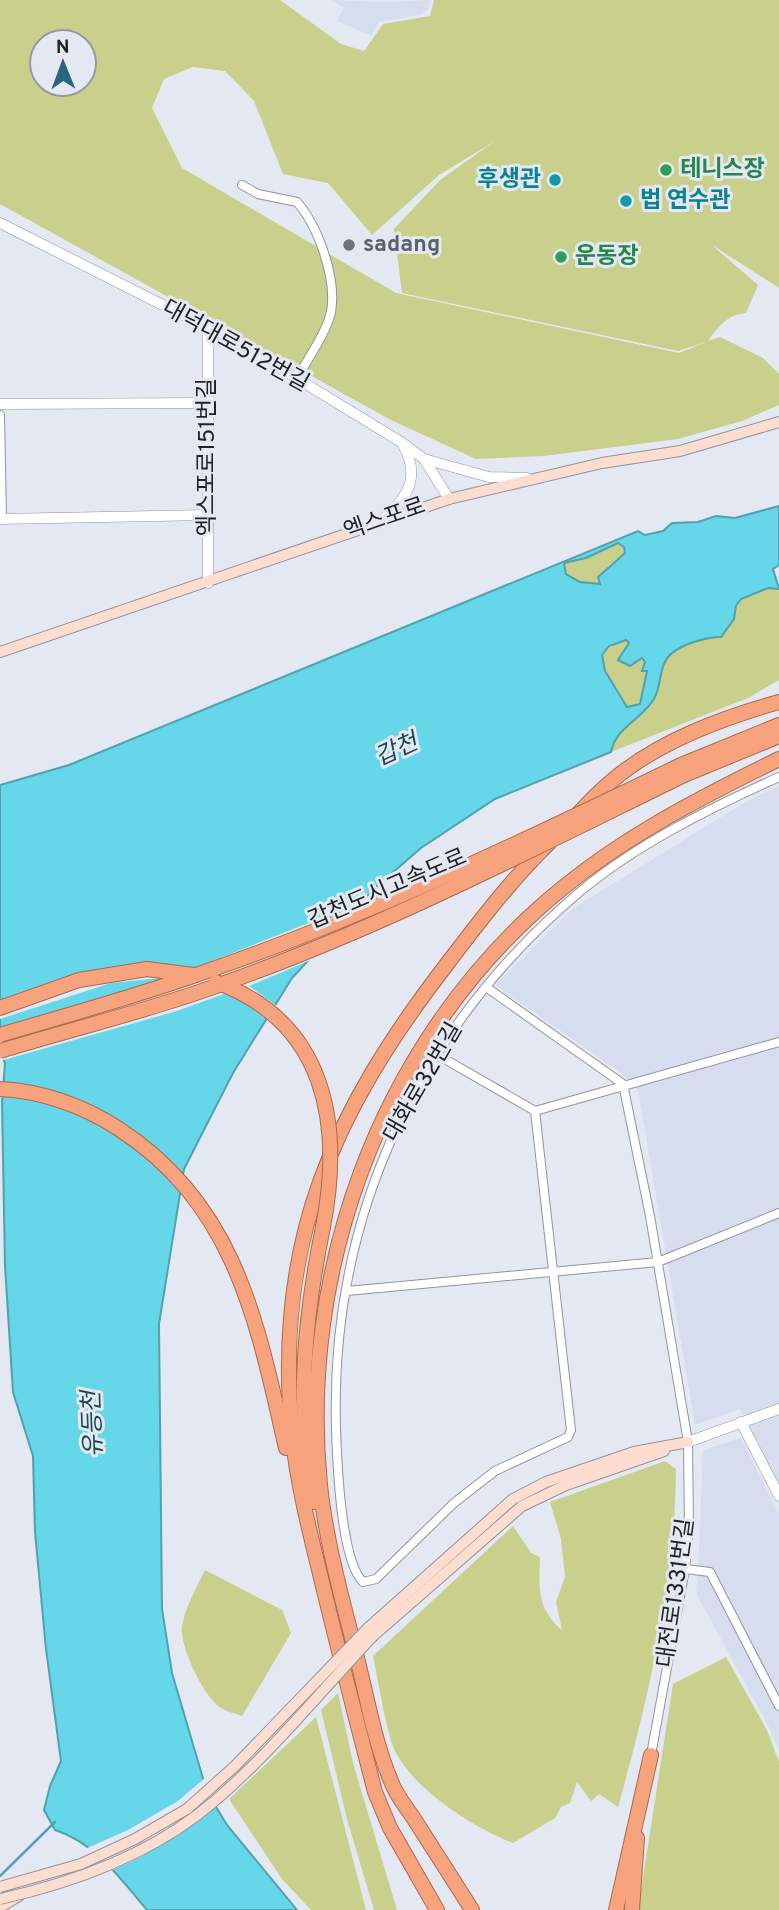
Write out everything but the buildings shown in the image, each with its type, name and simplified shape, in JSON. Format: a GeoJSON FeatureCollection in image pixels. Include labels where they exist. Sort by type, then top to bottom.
{"type":"FeatureCollection","features":[{"type":"Feature","properties":{"kind":"highway"},"geometry":{"type":"LineString","coordinates":[[437,1910],[390,1828],[375,1792],[304,1508],[290,1406],[289,1348],[293,1293],[302,1245],[322,1173],[368,1075],[420,998],[514,877],[614,779],[668,745],[710,726],[779,702]]}},
{"type":"Feature","properties":{"kind":"highway","name":"갑천도시고속도로"},"geometry":{"type":"LineString","coordinates":[[0,1035],[194,976],[359,913],[779,725]]}},
{"type":"Feature","properties":{"kind":"highway","name":"갑천도시고속도로"},"geometry":{"type":"LineString","coordinates":[[0,1051],[199,992],[320,945],[441,895],[683,770],[779,736]]}},
{"type":"Feature","properties":{"kind":"highway"},"geometry":{"type":"LineString","coordinates":[[472,1910],[392,1784],[377,1740],[335,1574],[318,1461],[317,1398],[322,1332],[331,1272],[347,1211],[371,1147],[401,1084],[459,996],[537,910],[652,823],[779,759]]}},
{"type":"Feature","properties":{"kind":"highway"},"geometry":{"type":"LineString","coordinates":[[0,1008],[79,980],[138,969],[170,970],[201,976],[244,995],[272,1015],[295,1040],[323,1092],[331,1126],[332,1163],[305,1330],[303,1416],[316,1510],[325,1549],[335,1574]]}},
{"type":"Feature","properties":{"kind":"highway"},"geometry":{"type":"LineString","coordinates":[[0,1089],[67,1103],[112,1125],[154,1154],[196,1197],[219,1232],[237,1268],[254,1317],[296,1488],[304,1508]]}},
{"type":"Feature","properties":{"kind":"highway"},"geometry":{"type":"LineString","coordinates":[[609,1910],[651,1755]]}},
{"type":"Feature","properties":{"kind":"highway"},"geometry":{"type":"LineString","coordinates":[[632,1910],[637,1838],[651,1755]]}},
{"type":"Feature","properties":{"kind":"highway"},"geometry":{"type":"LineString","coordinates":[[616,1910],[630,1838]]}},
{"type":"Feature","properties":{"kind":"main road","name":"엑스포로"},"geometry":{"type":"LineString","coordinates":[[0,652],[449,499],[531,478],[680,451],[779,422]]}},
{"type":"Feature","properties":{"kind":"main road"},"geometry":{"type":"LineString","coordinates":[[0,1887],[81,1864],[135,1839],[187,1809],[235,1766],[371,1632],[522,1506],[566,1485],[688,1443]]}},
{"type":"Feature","properties":{"kind":"main road"},"geometry":{"type":"LineString","coordinates":[[0,1899],[57,1886],[142,1848],[195,1816],[242,1775],[371,1632]]}},
{"type":"Feature","properties":{"kind":"main road"},"geometry":{"type":"LineString","coordinates":[[0,1881],[25,1881]]}},
{"type":"Feature","properties":{"kind":"main road"},"geometry":{"type":"LineString","coordinates":[[0,1907],[25,1893]]}},
{"type":"Feature","properties":{"kind":"street"},"geometry":{"type":"LineString","coordinates":[[242,185],[258,194],[297,202],[318,232],[327,267],[331,311],[297,379]]}},
{"type":"Feature","properties":{"kind":"street","name":"대덕대로512번길"},"geometry":{"type":"LineString","coordinates":[[0,223],[244,346],[401,442],[424,459],[449,499]]}},
{"type":"Feature","properties":{"kind":"street","name":"엑스포로151번길"},"geometry":{"type":"LineString","coordinates":[[208,330],[208,583]]}},
{"type":"Feature","properties":{"kind":"street"},"geometry":{"type":"LineString","coordinates":[[0,404],[208,403]]}},
{"type":"Feature","properties":{"kind":"street"},"geometry":{"type":"LineString","coordinates":[[0,415],[1,519],[208,515]]}},
{"type":"Feature","properties":{"kind":"street"},"geometry":{"type":"LineString","coordinates":[[382,520],[399,505],[413,479],[412,465],[401,442]]}},
{"type":"Feature","properties":{"kind":"street"},"geometry":{"type":"LineString","coordinates":[[424,459],[489,477],[531,478]]}},
{"type":"Feature","properties":{"kind":"street","name":"대화로32번길"},"geometry":{"type":"LineString","coordinates":[[552,1272],[571,1430],[568,1437],[495,1471],[454,1503],[376,1579],[363,1582],[355,1574],[350,1556],[337,1459],[337,1349],[362,1215],[379,1164],[406,1104],[436,1054],[486,987],[546,922],[584,888],[641,849],[779,777]]}},
{"type":"Feature","properties":{"kind":"street"},"geometry":{"type":"LineString","coordinates":[[486,987],[624,1084]]}},
{"type":"Feature","properties":{"kind":"street"},"geometry":{"type":"LineString","coordinates":[[436,1054],[535,1111],[779,1042]]}},
{"type":"Feature","properties":{"kind":"street","name":"대전로1331번길"},"geometry":{"type":"LineString","coordinates":[[624,1084],[658,1262],[688,1443],[690,1508],[685,1569],[651,1755]]}},
{"type":"Feature","properties":{"kind":"street"},"geometry":{"type":"LineString","coordinates":[[535,1111],[552,1272]]}},
{"type":"Feature","properties":{"kind":"street"},"geometry":{"type":"LineString","coordinates":[[346,1291],[658,1262],[779,1213]]}},
{"type":"Feature","properties":{"kind":"street"},"geometry":{"type":"LineString","coordinates":[[688,1443],[779,1409]]}},
{"type":"Feature","properties":{"kind":"street"},"geometry":{"type":"LineString","coordinates":[[741,1422],[779,1496]]}},
{"type":"Feature","properties":{"kind":"street"},"geometry":{"type":"LineString","coordinates":[[685,1569],[710,1572],[779,1706]]}},
{"type":"Feature","properties":{"kind":"shaded area"},"geometry":{"type":"Polygon","coordinates":[[[331,0],[430,0],[428,9],[420,15],[379,22],[372,36],[337,21],[344,8],[331,0]]]}},
{"type":"Feature","properties":{"kind":"shaded area"},"geometry":{"type":"Polygon","coordinates":[[[779,786],[779,1484],[740,1409],[695,1425],[638,1090],[621,1073],[495,985],[572,909],[747,801],[779,786]]]}},
{"type":"Feature","properties":{"kind":"shaded area"},"geometry":{"type":"Polygon","coordinates":[[[741,1438],[779,1513],[779,1751],[769,1727],[697,1595],[703,1450],[741,1438]]]}},
{"type":"Feature","properties":{"kind":"green space"},"geometry":{"type":"Polygon","coordinates":[[[0,0],[280,0],[341,44],[364,51],[383,24],[430,16],[434,0],[779,0],[779,288],[712,245],[758,285],[746,313],[729,319],[708,341],[720,337],[763,358],[779,374],[779,405],[742,421],[678,439],[543,456],[476,459],[391,420],[0,204],[0,0]],[[193,67],[164,79],[152,108],[182,168],[396,293],[679,353],[706,342],[678,351],[402,293],[394,229],[440,180],[495,141],[439,175],[372,235],[328,183],[283,174],[254,101],[225,71],[193,67]]]}},
{"type":"Feature","properties":{"kind":"green space"},"geometry":{"type":"Polygon","coordinates":[[[618,543],[624,547],[625,553],[608,566],[600,585],[580,582],[566,574],[564,563],[587,558],[618,543]]]}},
{"type":"Feature","properties":{"kind":"green space"},"geometry":{"type":"Polygon","coordinates":[[[768,588],[779,589],[779,680],[748,698],[611,752],[618,736],[654,699],[664,664],[671,654],[694,642],[721,637],[742,599],[768,588]]]}},
{"type":"Feature","properties":{"kind":"green space"},"geometry":{"type":"Polygon","coordinates":[[[626,640],[629,642],[619,660],[642,658],[647,671],[640,704],[627,707],[605,671],[602,655],[609,646],[626,640]]]}},
{"type":"Feature","properties":{"kind":"green space"},"geometry":{"type":"Polygon","coordinates":[[[665,1461],[676,1469],[671,1555],[650,1682],[618,1807],[599,1794],[591,1801],[577,1782],[570,1803],[561,1807],[555,1818],[513,1843],[460,1815],[410,1773],[391,1741],[373,1656],[513,1526],[531,1553],[540,1557],[541,1598],[548,1614],[562,1630],[556,1602],[565,1577],[561,1539],[550,1502],[665,1461]]]}},
{"type":"Feature","properties":{"kind":"green space"},"geometry":{"type":"Polygon","coordinates":[[[205,1570],[282,1610],[291,1633],[242,1716],[223,1709],[207,1694],[184,1645],[182,1626],[205,1570]]]}},
{"type":"Feature","properties":{"kind":"green space"},"geometry":{"type":"Polygon","coordinates":[[[726,1657],[767,1730],[779,1762],[779,1910],[638,1910],[673,1684],[726,1657]]]}},
{"type":"Feature","properties":{"kind":"green space"},"geometry":{"type":"Polygon","coordinates":[[[338,1693],[353,1763],[397,1910],[374,1910],[347,1819],[321,1710],[338,1693]]]}},
{"type":"Feature","properties":{"kind":"green space"},"geometry":{"type":"Polygon","coordinates":[[[316,1717],[366,1910],[311,1910],[282,1879],[229,1799],[316,1717]]]}},
{"type":"Feature","properties":{"kind":"water"},"geometry":{"type":"Polygon","coordinates":[[[779,506],[779,565],[773,569],[779,589],[768,588],[741,599],[736,606],[734,619],[721,637],[694,642],[671,654],[664,664],[654,699],[618,736],[611,752],[495,799],[421,848],[376,887],[292,978],[233,1073],[184,1169],[159,1324],[162,1609],[172,1673],[207,1792],[227,1825],[297,1910],[147,1910],[117,1874],[94,1852],[55,1830],[44,1810],[50,1786],[61,1761],[46,1649],[35,1532],[33,1456],[13,1392],[5,1266],[2,1102],[5,1063],[0,1053],[0,785],[69,765],[638,531],[645,535],[663,531],[672,523],[698,522],[716,516],[735,518],[779,506]],[[618,543],[586,558],[564,563],[566,574],[580,582],[600,584],[598,577],[625,553],[624,547],[618,543]],[[626,640],[609,646],[602,655],[605,671],[627,707],[640,704],[647,671],[642,671],[645,662],[642,658],[630,666],[618,660],[629,643],[626,640]]]}},
{"type":"Feature","properties":{"kind":"pier"},"geometry":{"type":"Polygon","coordinates":[[[369,899],[313,959],[249,986],[278,1007],[270,1018],[232,991],[177,1011],[0,1061],[0,1028],[171,977],[111,983],[0,1019],[0,1006],[104,974],[192,969],[369,899]]]}},
{"type":"Feature","properties":{"kind":"pier"},"geometry":{"type":"Polygon","coordinates":[[[206,1777],[217,1802],[192,1824],[141,1857],[109,1872],[85,1849],[128,1830],[178,1801],[206,1777]]]}},
{"type":"Feature","properties":{"kind":"waterway"},"geometry":{"type":"LineString","coordinates":[[0,1876],[55,1822]]}},
{"type":"Feature","properties":{"kind":"place","name":"테니스장"},"geometry":{"type":"Point","coordinates":[666,170]}},
{"type":"Feature","properties":{"kind":"place","name":"후생관"},"geometry":{"type":"Point","coordinates":[555,180]}},
{"type":"Feature","properties":{"kind":"place","name":"법 연수관"},"geometry":{"type":"Point","coordinates":[626,201]}},
{"type":"Feature","properties":{"kind":"place","name":"sadang"},"geometry":{"type":"Point","coordinates":[349,245]}},
{"type":"Feature","properties":{"kind":"place","name":"운동장"},"geometry":{"type":"Point","coordinates":[561,257]}},
{"type":"Feature","properties":{"kind":"water label","name":"갑천"},"geometry":{"type":"Point","coordinates":[397,751]}},
{"type":"Feature","properties":{"kind":"water label","name":"유등천"},"geometry":{"type":"Point","coordinates":[94,1424]}}]}
